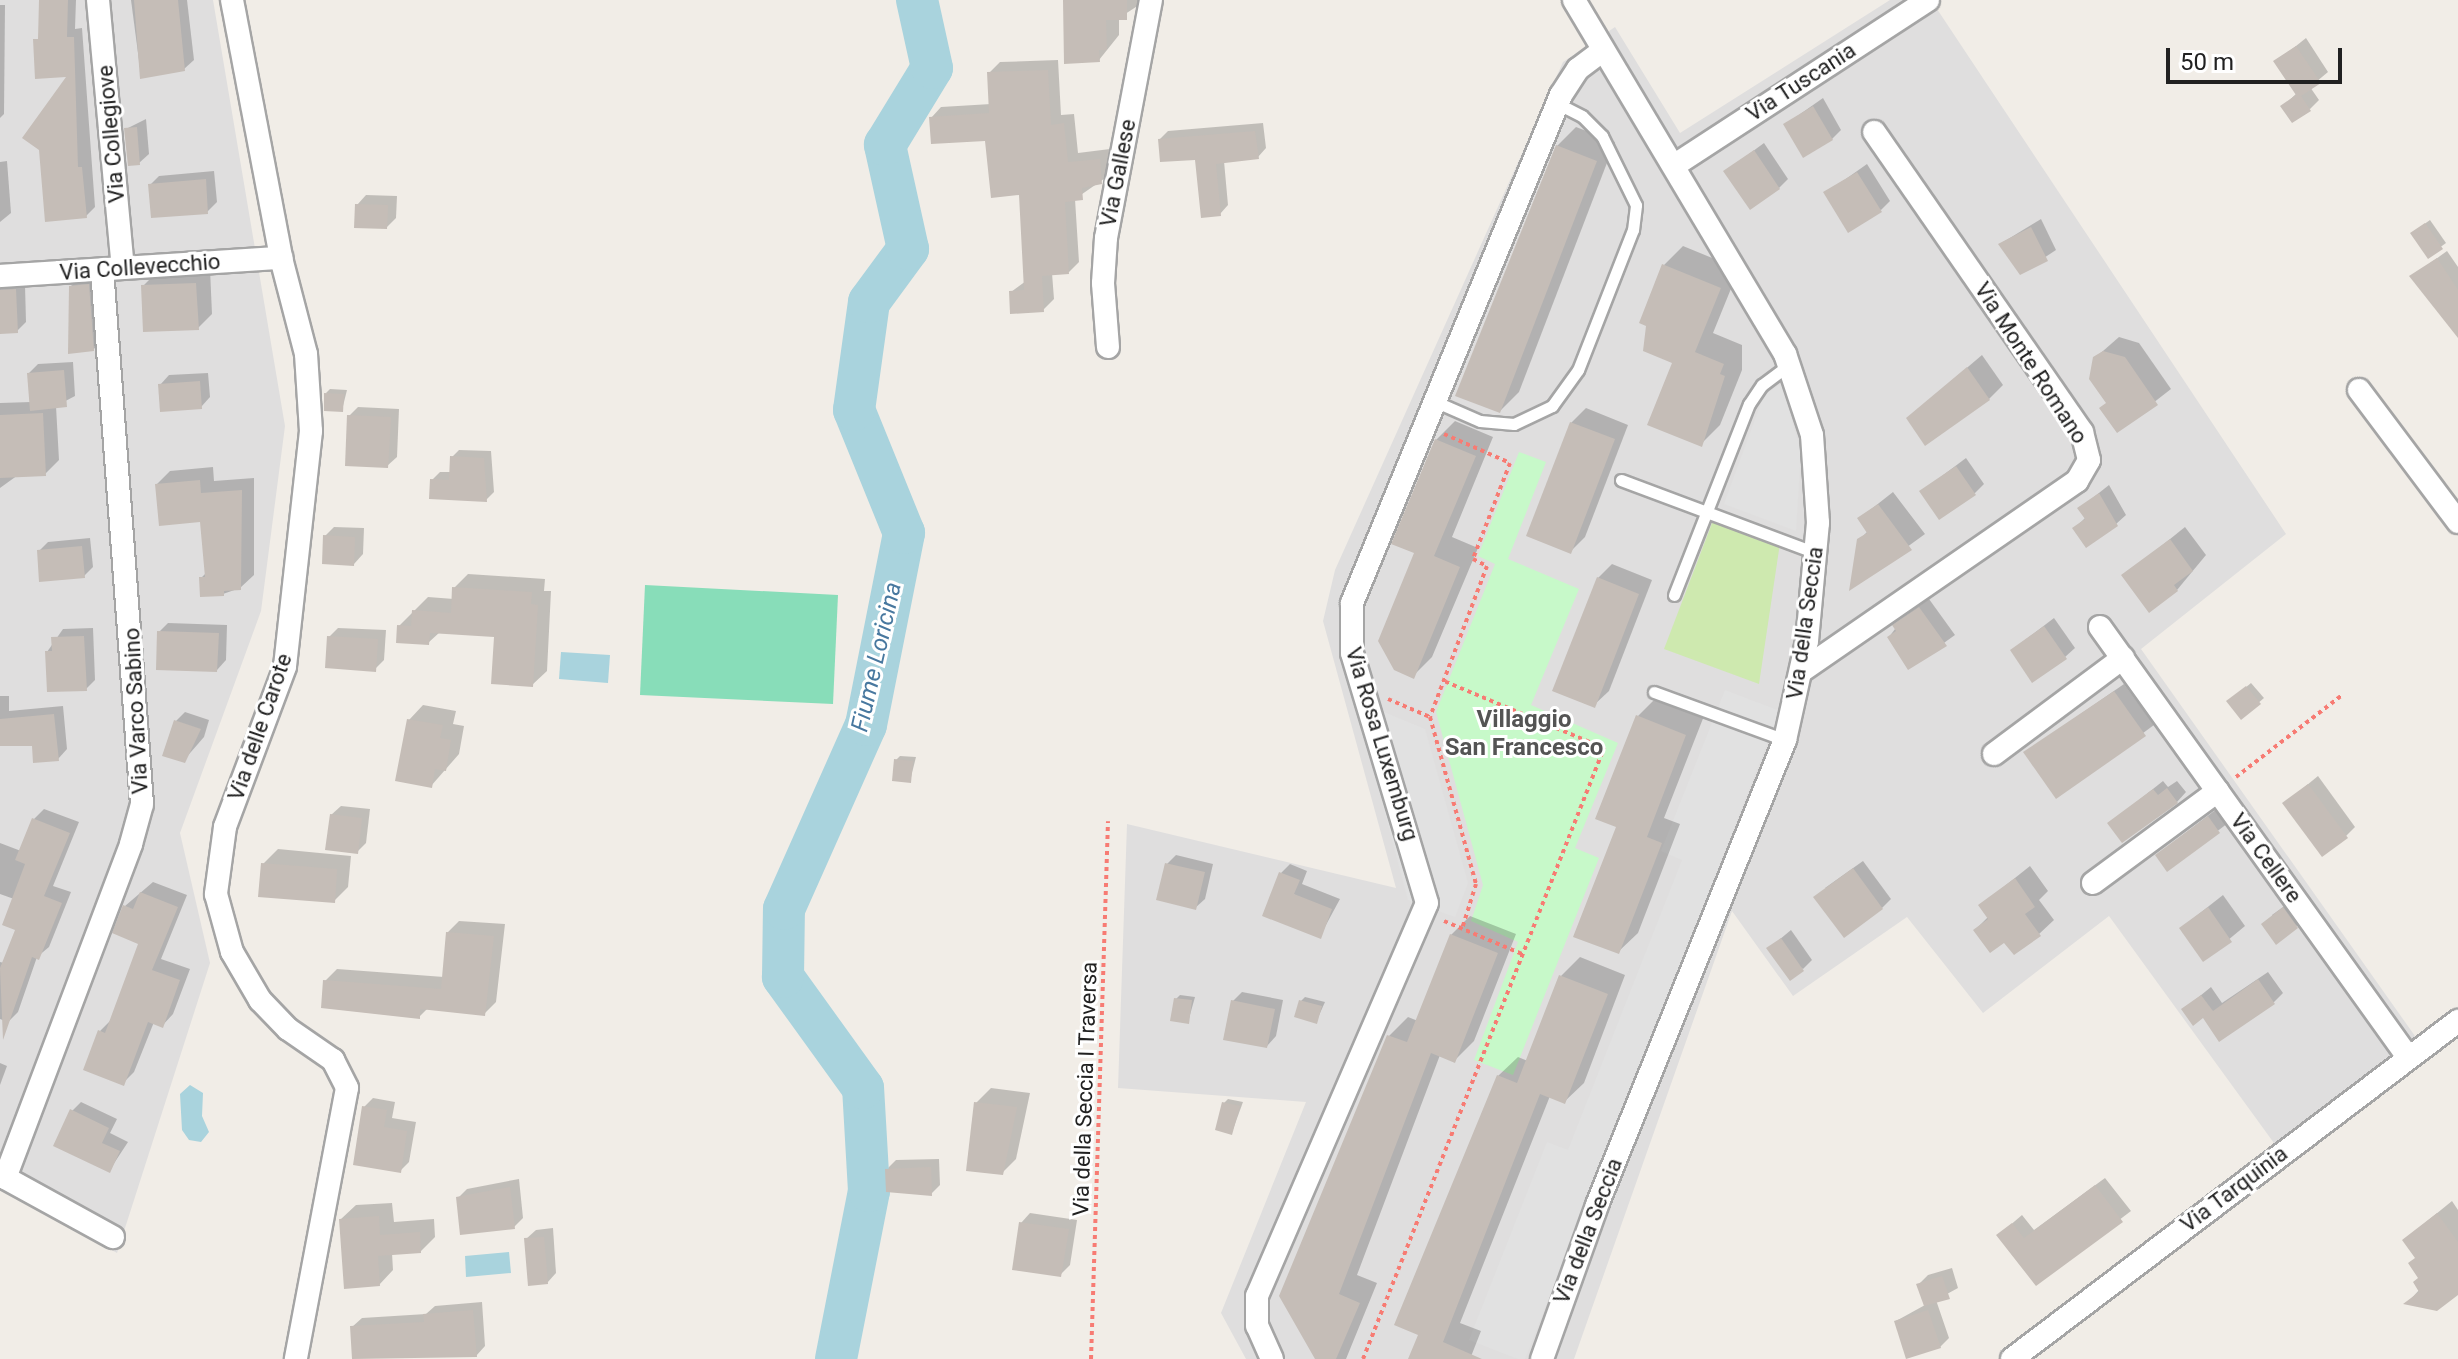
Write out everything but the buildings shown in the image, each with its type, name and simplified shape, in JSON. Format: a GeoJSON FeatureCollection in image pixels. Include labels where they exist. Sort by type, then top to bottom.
{"type":"FeatureCollection","features":[{"type":"Feature","properties":{"kind":"street","name":"Via Collegiove"},"geometry":{"type":"LineString","coordinates":[[98,0],[113,269]]}},
{"type":"Feature","properties":{"kind":"street","name":"Via delle Carote"},"geometry":{"type":"LineString","coordinates":[[232,0],[281,258],[306,354],[311,399],[292,626],[277,695],[222,834],[216,882],[226,938],[251,987],[288,1029],[333,1060],[346,1083],[296,1359]]}},
{"type":"Feature","properties":{"kind":"street","name":"Via Gallese"},"geometry":{"type":"LineString","coordinates":[[1108,347],[1105,246],[1151,0]]}},
{"type":"Feature","properties":{"kind":"street","name":"Via della Seccia"},"geometry":{"type":"LineString","coordinates":[[1542,1359],[1597,1205],[1785,740],[1803,670],[1816,553],[1815,455],[1790,365],[1675,165],[1602,51],[1574,0]]}},
{"type":"Feature","properties":{"kind":"street","name":"Via Tuscania"},"geometry":{"type":"LineString","coordinates":[[1675,165],[1928,0]]}},
{"type":"Feature","properties":{"kind":"street","name":"Via Rosa Luxemburg"},"geometry":{"type":"LineString","coordinates":[[1272,1359],[1257,1326],[1257,1296],[1425,913],[1423,876],[1350,644],[1352,603],[1558,104],[1574,74],[1602,51]]}},
{"type":"Feature","properties":{"kind":"street","name":"Via Monte Romano"},"geometry":{"type":"LineString","coordinates":[[1803,670],[2077,481],[2089,460],[2085,438],[1874,132]]}},
{"type":"Feature","properties":{"kind":"street","name":"Via Collevecchio"},"geometry":{"type":"LineString","coordinates":[[0,276],[281,258]]}},
{"type":"Feature","properties":{"kind":"street","name":"Via Varco Sabino"},"geometry":{"type":"LineString","coordinates":[[2,1176],[131,844],[142,804],[113,269]]}},
{"type":"Feature","properties":{"kind":"street"},"geometry":{"type":"LineString","coordinates":[[2359,390],[2458,522]]}},
{"type":"Feature","properties":{"kind":"street","name":"Via Cellere"},"geometry":{"type":"LineString","coordinates":[[2100,627],[2408,1057]]}},
{"type":"Feature","properties":{"kind":"street"},"geometry":{"type":"LineString","coordinates":[[1994,754],[2123,658]]}},
{"type":"Feature","properties":{"kind":"street"},"geometry":{"type":"LineString","coordinates":[[2093,883],[2218,791]]}},
{"type":"Feature","properties":{"kind":"street","name":"Via Tarquinia"},"geometry":{"type":"LineString","coordinates":[[2012,1359],[2458,1021]]}},
{"type":"Feature","properties":{"kind":"street"},"geometry":{"type":"LineString","coordinates":[[2,1176],[113,1237]]}},
{"type":"Feature","properties":{"kind":"lane"},"geometry":{"type":"LineString","coordinates":[[1434,401],[1480,421],[1514,424],[1552,406],[1578,370],[1630,237],[1636,205],[1624,172],[1596,128],[1558,104]]}},
{"type":"Feature","properties":{"kind":"lane"},"geometry":{"type":"LineString","coordinates":[[1674,595],[1753,397],[1790,365]]}},
{"type":"Feature","properties":{"kind":"lane"},"geometry":{"type":"LineString","coordinates":[[1621,480],[1816,553]]}},
{"type":"Feature","properties":{"kind":"lane"},"geometry":{"type":"LineString","coordinates":[[1654,692],[1785,740]]}},
{"type":"Feature","properties":{"kind":"path"},"geometry":{"type":"LineString","coordinates":[[1424,425],[1510,463],[1473,559],[1487,566],[1430,717],[1476,884],[1462,929]]}},
{"type":"Feature","properties":{"kind":"path"},"geometry":{"type":"LineString","coordinates":[[1363,1359],[1604,748],[1444,681]]}},
{"type":"Feature","properties":{"kind":"path"},"geometry":{"type":"LineString","coordinates":[[1363,689],[1430,717]]}},
{"type":"Feature","properties":{"kind":"path"},"geometry":{"type":"LineString","coordinates":[[2218,791],[2342,695]]}},
{"type":"Feature","properties":{"kind":"path","name":"Via della Seccia I Traversa"},"geometry":{"type":"LineString","coordinates":[[1091,1359],[1108,821]]}},
{"type":"Feature","properties":{"kind":"path"},"geometry":{"type":"LineString","coordinates":[[1425,913],[1522,954]]}},
{"type":"Feature","properties":{"kind":"shaded area"},"geometry":{"type":"Polygon","coordinates":[[[0,0],[213,0],[285,426],[261,611],[180,833],[210,963],[117,1253],[0,1188],[0,0]]]}},
{"type":"Feature","properties":{"kind":"shaded area"},"geometry":{"type":"Polygon","coordinates":[[[1890,0],[1931,0],[2286,534],[2141,649],[2427,1053],[2287,1161],[2109,916],[1983,1013],[1907,917],[1793,996],[1732,911],[1574,1359],[1246,1359],[1221,1313],[1306,1102],[1118,1088],[1127,824],[1396,888],[1323,621],[1335,570],[1563,62],[1615,27],[1680,133],[1890,0]]]}},
{"type":"Feature","properties":{"kind":"shaded area"},"geometry":{"type":"Polygon","coordinates":[[[1781,384],[1801,451],[1796,531],[1724,504],[1764,395],[1781,384]]]}},
{"type":"Feature","properties":{"kind":"shaded area"},"geometry":{"type":"Polygon","coordinates":[[[1725,690],[1780,711],[1525,1359],[1518,1359],[1469,1340],[1547,1142],[1568,1150],[1682,860],[1661,851],[1725,690]]]}},
{"type":"Feature","properties":{"kind":"shaded area"},"geometry":{"type":"Polygon","coordinates":[[[1355,700],[1425,729],[1468,883],[1455,917],[1408,900],[1355,700]]]}},
{"type":"Feature","properties":{"kind":"green space"},"geometry":{"type":"Polygon","coordinates":[[[1519,452],[1546,462],[1508,559],[1579,589],[1531,705],[1618,743],[1575,848],[1599,858],[1513,1075],[1474,1060],[1518,942],[1471,921],[1483,885],[1436,712],[1495,564],[1478,556],[1519,452]]]}},
{"type":"Feature","properties":{"kind":"green space"},"geometry":{"type":"Polygon","coordinates":[[[1714,518],[1780,543],[1759,684],[1664,649],[1714,518]]]}},
{"type":"Feature","properties":{"kind":"green space"},"geometry":{"type":"Polygon","coordinates":[[[645,585],[838,595],[833,704],[640,695],[645,585]]]}},
{"type":"Feature","properties":{"kind":"water"},"geometry":{"type":"Polygon","coordinates":[[[561,652],[610,655],[608,683],[559,679],[561,652]]]}},
{"type":"Feature","properties":{"kind":"water"},"geometry":{"type":"Polygon","coordinates":[[[190,1085],[203,1093],[202,1116],[209,1132],[201,1142],[189,1140],[182,1130],[180,1094],[190,1085]]]}},
{"type":"Feature","properties":{"kind":"water"},"geometry":{"type":"Polygon","coordinates":[[[509,1252],[511,1273],[466,1277],[465,1256],[509,1252]]]}},
{"type":"Feature","properties":{"kind":"waterway","name":"Fiume Loricina"},"geometry":{"type":"LineString","coordinates":[[836,1359],[869,1191],[863,1088],[783,977],[784,909],[866,725],[904,533],[854,410],[869,302],[908,249],[885,145],[932,68],[917,0]]}},
{"type":"Feature","properties":{"kind":"district","name":"Villaggio San Francesco"},"geometry":{"type":"Point","coordinates":[1524,734]}}]}
